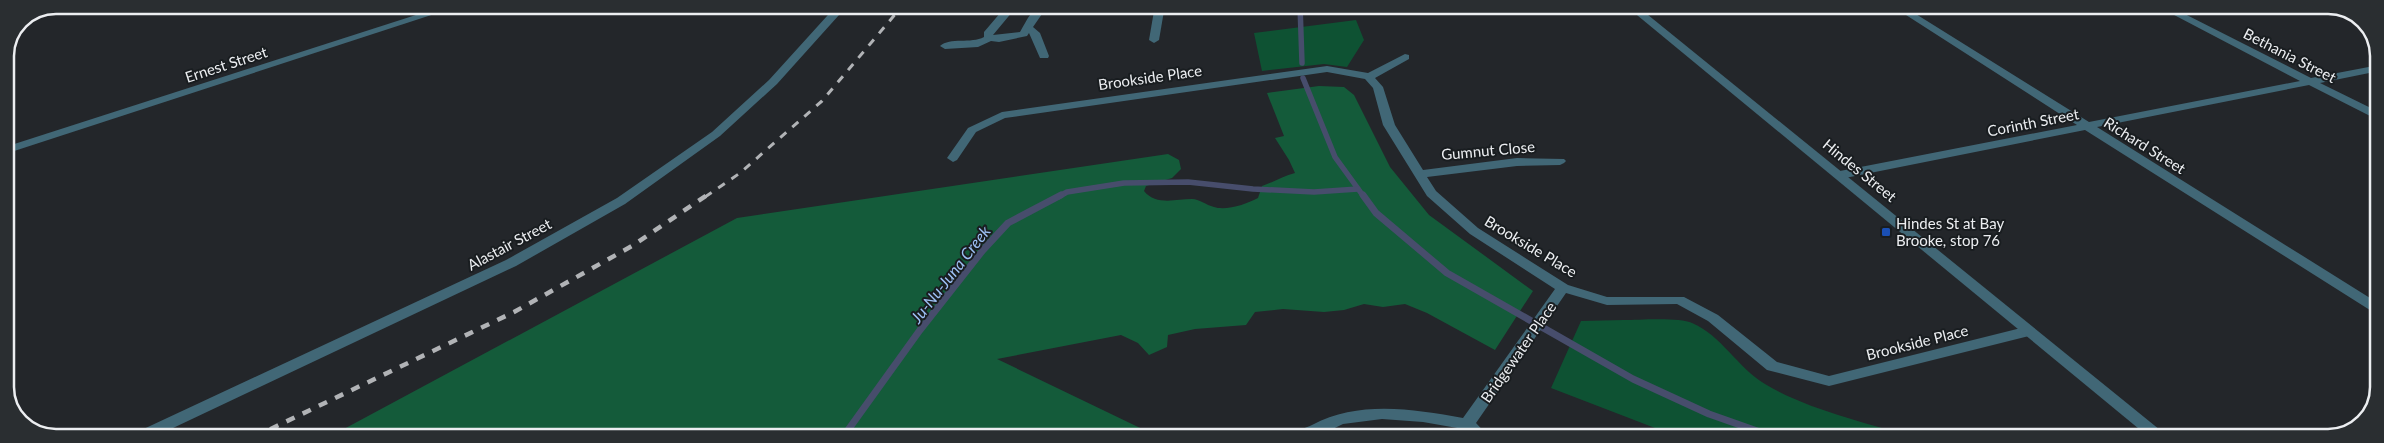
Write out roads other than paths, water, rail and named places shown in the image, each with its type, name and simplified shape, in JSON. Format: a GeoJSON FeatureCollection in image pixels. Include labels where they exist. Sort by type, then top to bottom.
{"type":"FeatureCollection","features":[{"type":"Feature","properties":{"kind":"street","name":"Ernest Street"},"geometry":{"type":"LineString","coordinates":[[14,148],[429,14]]}},
{"type":"Feature","properties":{"kind":"street","name":"Alastair Street"},"geometry":{"type":"LineString","coordinates":[[157,429],[511,263],[621,201],[716,134],[773,82],[834,14]]}},
{"type":"Feature","properties":{"kind":"street"},"geometry":{"type":"LineString","coordinates":[[989,38],[988,34],[1005,14]]}},
{"type":"Feature","properties":{"kind":"street"},"geometry":{"type":"LineString","coordinates":[[945,46],[978,44],[989,38],[1016,37],[1023,34],[1037,14]]}},
{"type":"Feature","properties":{"kind":"street"},"geometry":{"type":"LineString","coordinates":[[1154,40],[1159,14]]}},
{"type":"Feature","properties":{"kind":"street","name":"Hindes Street"},"geometry":{"type":"LineString","coordinates":[[1641,14],[2149,429]]}},
{"type":"Feature","properties":{"kind":"street","name":"Richard Street"},"geometry":{"type":"LineString","coordinates":[[1910,14],[2370,304]]}},
{"type":"Feature","properties":{"kind":"street","name":"Bethania Street"},"geometry":{"type":"LineString","coordinates":[[2177,14],[2370,113]]}},
{"type":"Feature","properties":{"kind":"street"},"geometry":{"type":"LineString","coordinates":[[1027,28],[1035,33],[1044,56]]}},
{"type":"Feature","properties":{"kind":"street"},"geometry":{"type":"LineString","coordinates":[[1369,77],[1405,57]]}},
{"type":"Feature","properties":{"kind":"street","name":"Brookside Place"},"geometry":{"type":"LineString","coordinates":[[952,158],[972,130],[1002,115],[1327,69],[1352,72],[1369,77],[1378,87],[1389,125],[1431,193],[1474,231],[1563,288],[1607,301],[1680,300],[1713,318],[1772,366],[1830,381],[2029,331]]}},
{"type":"Feature","properties":{"kind":"street","name":"Corinth Street"},"geometry":{"type":"LineString","coordinates":[[1840,175],[2370,70]]}},
{"type":"Feature","properties":{"kind":"street","name":"Gumnut Close"},"geometry":{"type":"LineString","coordinates":[[1419,174],[1517,162],[1560,161]]}},
{"type":"Feature","properties":{"kind":"street","name":"Bridgewater Place"},"geometry":{"type":"LineString","coordinates":[[1467,424],[1563,288]]}},
{"type":"Feature","properties":{"kind":"street"},"geometry":{"type":"LineString","coordinates":[[1319,429],[1342,418],[1375,414],[1415,414],[1467,424],[1473,429]]}},
{"type":"Feature","properties":{"kind":"waterway"},"geometry":{"type":"LineString","coordinates":[[1300,14],[1302,63]]}},
{"type":"Feature","properties":{"kind":"waterway"},"geometry":{"type":"LineString","coordinates":[[1303,78],[1335,157],[1364,197]]}},
{"type":"Feature","properties":{"kind":"waterway","name":"Ju-Nu-Juna Creek"},"geometry":{"type":"LineString","coordinates":[[1058,197],[1067,192],[1124,183],[1188,182],[1253,189],[1314,192],[1358,189]]}},
{"type":"Feature","properties":{"kind":"waterway","name":"Ju-Nu-Juna Creek"},"geometry":{"type":"LineString","coordinates":[[849,429],[920,330],[983,250],[1008,223],[1061,195]]}},
{"type":"Feature","properties":{"kind":"waterway"},"geometry":{"type":"LineString","coordinates":[[1363,195],[1376,213],[1447,273],[1633,379],[1709,414],[1752,429]]}},
{"type":"Feature","properties":{"kind":"railway"},"geometry":{"type":"LineString","coordinates":[[705,197],[740,173],[822,101],[895,14]]}},
{"type":"Feature","properties":{"kind":"railway"},"geometry":{"type":"LineString","coordinates":[[271,429],[514,312],[632,246],[707,195]]}},
{"type":"Feature","properties":{"kind":"place","name":"Hindes St at Bay Brooke, stop 76"},"geometry":{"type":"Point","coordinates":[1886,232]}}]}
